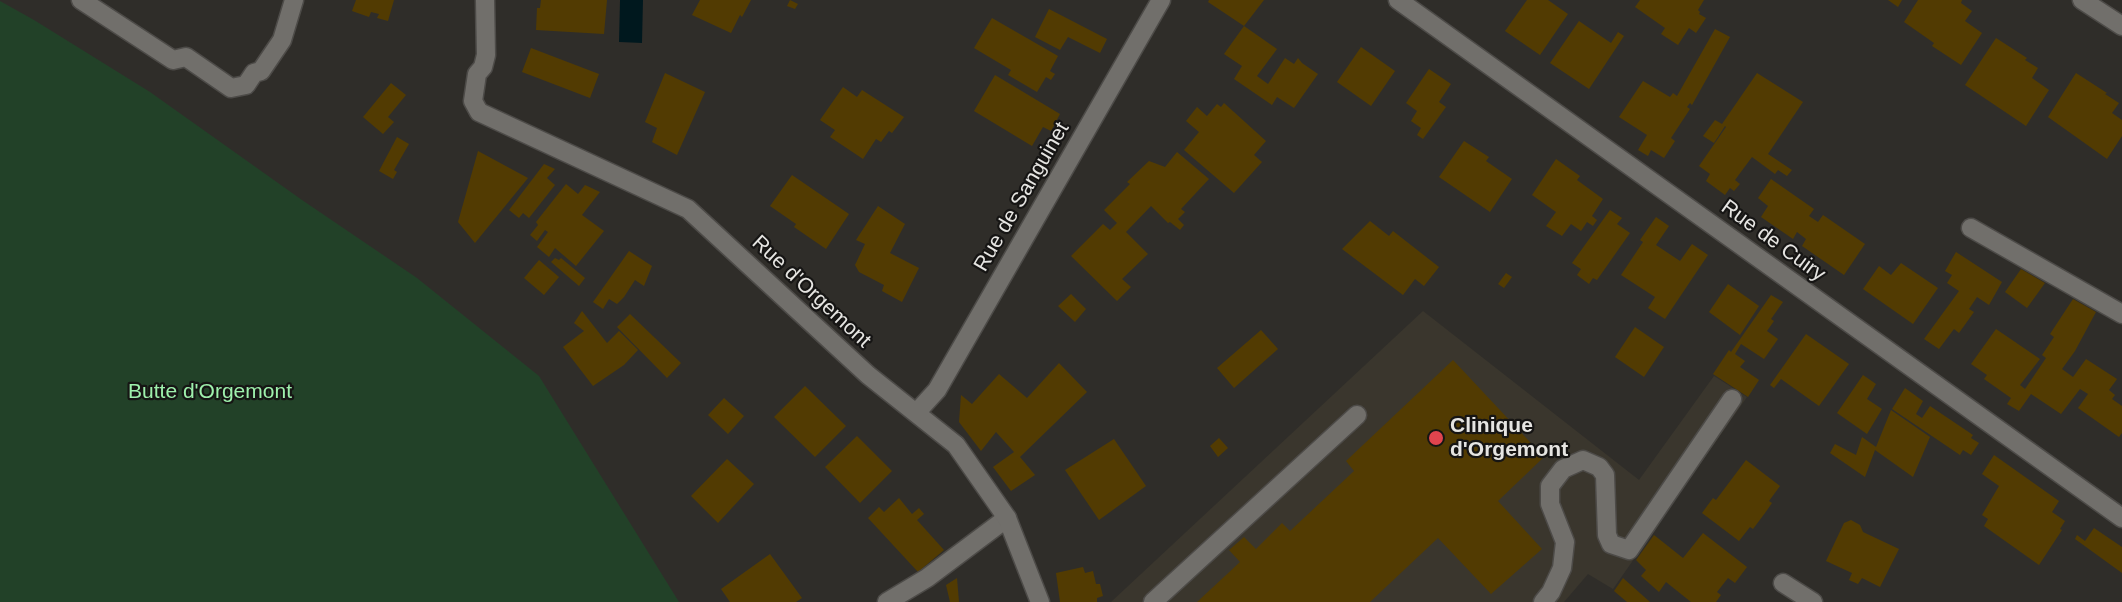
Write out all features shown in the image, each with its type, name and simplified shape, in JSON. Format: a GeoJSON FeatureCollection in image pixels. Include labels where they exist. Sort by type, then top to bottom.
{"type":"FeatureCollection","features":[{"type":"Feature","properties":{"kind":"street"},"geometry":{"type":"LineString","coordinates":[[81,0],[173,60],[186,57],[231,88],[246,85],[254,72],[261,71],[282,40],[294,0]]}},
{"type":"Feature","properties":{"kind":"street","name":"Rue d'Orgemont"},"geometry":{"type":"LineString","coordinates":[[485,0],[486,55],[483,67],[477,74],[473,100],[479,112],[688,209],[868,375],[956,445],[1007,518],[1040,602]]}},
{"type":"Feature","properties":{"kind":"street","name":"Rue de Sanguinet"},"geometry":{"type":"LineString","coordinates":[[917,412],[937,390],[1161,0]]}},
{"type":"Feature","properties":{"kind":"street","name":"Rue de Cuiry"},"geometry":{"type":"LineString","coordinates":[[1398,0],[2122,518]]}},
{"type":"Feature","properties":{"kind":"street"},"geometry":{"type":"LineString","coordinates":[[2082,0],[2122,26]]}},
{"type":"Feature","properties":{"kind":"street"},"geometry":{"type":"LineString","coordinates":[[1971,228],[2122,314]]}},
{"type":"Feature","properties":{"kind":"street"},"geometry":{"type":"LineString","coordinates":[[1543,602],[1551,592],[1562,568],[1565,542],[1550,504],[1550,486],[1563,469],[1582,460],[1599,467],[1605,475],[1606,535],[1611,544],[1629,550],[1732,399]]}},
{"type":"Feature","properties":{"kind":"street"},"geometry":{"type":"LineString","coordinates":[[1153,602],[1357,415]]}},
{"type":"Feature","properties":{"kind":"street"},"geometry":{"type":"LineString","coordinates":[[887,602],[927,578],[1007,518]]}},
{"type":"Feature","properties":{"kind":"street"},"geometry":{"type":"LineString","coordinates":[[1783,583],[1813,602]]}},
{"type":"Feature","properties":{"kind":"shaded area","name":"Clinique d'Orgemont"},"geometry":{"type":"Polygon","coordinates":[[[1423,311],[1639,480],[1714,376],[1747,397],[1613,589],[1588,574],[1564,602],[1111,602],[1423,311]]]}},
{"type":"Feature","properties":{"kind":"green space","name":"Butte d'Orgemont"},"geometry":{"type":"Polygon","coordinates":[[[0,1],[150,92],[417,278],[539,376],[679,602],[0,602],[0,1]]]}},
{"type":"Feature","properties":{"kind":"water"},"geometry":{"type":"Polygon","coordinates":[[[620,0],[643,0],[642,43],[619,42],[620,0]]]}},
{"type":"Feature","properties":{"kind":"building"},"geometry":{"type":"Polygon","coordinates":[[[356,0],[394,0],[388,21],[377,18],[379,14],[371,12],[369,17],[352,11],[356,0]]]}},
{"type":"Feature","properties":{"kind":"building"},"geometry":{"type":"Polygon","coordinates":[[[541,0],[607,0],[604,34],[536,30],[537,8],[540,8],[541,0]]]}},
{"type":"Feature","properties":{"kind":"building"},"geometry":{"type":"Polygon","coordinates":[[[700,0],[751,0],[731,33],[692,15],[700,0]]]}},
{"type":"Feature","properties":{"kind":"building"},"geometry":{"type":"Polygon","coordinates":[[[790,0],[798,4],[795,9],[787,6],[790,0]]]}},
{"type":"Feature","properties":{"kind":"building"},"geometry":{"type":"Polygon","coordinates":[[[1209,0],[1264,0],[1244,26],[1208,2],[1209,0]]]}},
{"type":"Feature","properties":{"kind":"building"},"geometry":{"type":"Polygon","coordinates":[[[1527,0],[1548,0],[1568,14],[1540,55],[1505,31],[1527,0]]]}},
{"type":"Feature","properties":{"kind":"building"},"geometry":{"type":"Polygon","coordinates":[[[1640,0],[1704,0],[1698,10],[1699,14],[1706,18],[1696,33],[1689,28],[1678,45],[1661,34],[1665,28],[1635,7],[1640,0]]]}},
{"type":"Feature","properties":{"kind":"building"},"geometry":{"type":"Polygon","coordinates":[[[1888,0],[1902,0],[1898,7],[1888,0]]]}},
{"type":"Feature","properties":{"kind":"building"},"geometry":{"type":"Polygon","coordinates":[[[1918,0],[1962,0],[1961,3],[1972,11],[1965,21],[1982,33],[1961,65],[1932,46],[1934,43],[1904,22],[1918,0]]]}},
{"type":"Feature","properties":{"kind":"building"},"geometry":{"type":"Polygon","coordinates":[[[1049,9],[1107,39],[1100,53],[1068,37],[1060,50],[1035,37],[1049,9]]]}},
{"type":"Feature","properties":{"kind":"building"},"geometry":{"type":"Polygon","coordinates":[[[992,18],[1058,56],[1050,71],[1055,74],[1051,80],[1046,77],[1037,92],[1008,75],[1011,70],[974,48],[992,18]]]}},
{"type":"Feature","properties":{"kind":"building"},"geometry":{"type":"Polygon","coordinates":[[[1579,21],[1611,43],[1618,32],[1624,36],[1589,89],[1550,63],[1579,21]]]}},
{"type":"Feature","properties":{"kind":"building"},"geometry":{"type":"Polygon","coordinates":[[[1244,26],[1277,49],[1257,76],[1268,84],[1285,58],[1294,64],[1298,58],[1318,74],[1294,108],[1277,97],[1272,105],[1234,79],[1242,66],[1224,54],[1244,26]]]}},
{"type":"Feature","properties":{"kind":"building"},"geometry":{"type":"Polygon","coordinates":[[[1715,29],[1730,37],[1692,105],[1690,103],[1687,107],[1690,109],[1671,138],[1675,141],[1664,158],[1651,150],[1648,156],[1638,150],[1647,135],[1619,117],[1643,81],[1670,97],[1673,93],[1677,96],[1715,29]]]}},
{"type":"Feature","properties":{"kind":"building"},"geometry":{"type":"Polygon","coordinates":[[[1996,38],[2038,68],[2032,78],[2049,90],[2026,126],[1965,85],[1996,38]]]}},
{"type":"Feature","properties":{"kind":"building"},"geometry":{"type":"Polygon","coordinates":[[[1361,47],[1395,71],[1371,106],[1337,82],[1361,47]]]}},
{"type":"Feature","properties":{"kind":"building"},"geometry":{"type":"Polygon","coordinates":[[[531,48],[599,74],[590,98],[522,72],[531,48]]]}},
{"type":"Feature","properties":{"kind":"building"},"geometry":{"type":"Polygon","coordinates":[[[1429,69],[1451,84],[1439,102],[1446,107],[1423,139],[1417,135],[1421,128],[1411,121],[1417,111],[1406,103],[1429,69]]]}},
{"type":"Feature","properties":{"kind":"building"},"geometry":{"type":"Polygon","coordinates":[[[665,73],[705,92],[677,155],[652,142],[657,128],[645,122],[665,73]]]}},
{"type":"Feature","properties":{"kind":"building"},"geometry":{"type":"Polygon","coordinates":[[[1757,73],[1803,102],[1768,154],[1792,170],[1787,176],[1778,170],[1775,174],[1752,157],[1735,180],[1740,184],[1734,191],[1730,188],[1725,195],[1706,181],[1710,174],[1699,166],[1726,127],[1714,143],[1703,136],[1715,120],[1722,124],[1757,73]]]}},
{"type":"Feature","properties":{"kind":"building"},"geometry":{"type":"Polygon","coordinates":[[[2076,73],[2119,103],[2112,113],[2122,120],[2122,136],[2107,159],[2048,117],[2076,73]]]}},
{"type":"Feature","properties":{"kind":"building"},"geometry":{"type":"Polygon","coordinates":[[[995,75],[1060,114],[1051,131],[1043,127],[1032,146],[974,111],[995,75]]]}},
{"type":"Feature","properties":{"kind":"building"},"geometry":{"type":"Polygon","coordinates":[[[391,83],[406,95],[388,117],[394,122],[383,134],[363,117],[391,83]]]}},
{"type":"Feature","properties":{"kind":"building"},"geometry":{"type":"Polygon","coordinates":[[[843,87],[857,97],[862,90],[904,117],[892,133],[889,131],[881,142],[876,139],[863,159],[830,137],[835,130],[820,120],[843,87]]]}},
{"type":"Feature","properties":{"kind":"building"},"geometry":{"type":"Polygon","coordinates":[[[1224,103],[1266,141],[1254,155],[1262,162],[1234,193],[1184,150],[1199,132],[1186,121],[1197,107],[1207,116],[1217,104],[1221,107],[1224,103]]]}},
{"type":"Feature","properties":{"kind":"building"},"geometry":{"type":"Polygon","coordinates":[[[397,137],[409,144],[394,170],[397,172],[393,179],[379,171],[397,137]]]}},
{"type":"Feature","properties":{"kind":"building"},"geometry":{"type":"Polygon","coordinates":[[[1464,141],[1489,157],[1486,161],[1512,179],[1490,212],[1439,177],[1464,141]]]}},
{"type":"Feature","properties":{"kind":"building"},"geometry":{"type":"Polygon","coordinates":[[[478,151],[528,178],[475,243],[458,222],[478,151]]]}},
{"type":"Feature","properties":{"kind":"building"},"geometry":{"type":"Polygon","coordinates":[[[1177,152],[1209,179],[1181,209],[1185,212],[1178,219],[1184,225],[1180,230],[1170,222],[1168,223],[1151,206],[1126,232],[1148,254],[1122,279],[1131,287],[1117,301],[1071,256],[1103,224],[1110,230],[1117,223],[1104,210],[1130,184],[1127,182],[1149,161],[1165,167],[1177,152]]]}},
{"type":"Feature","properties":{"kind":"building"},"geometry":{"type":"Polygon","coordinates":[[[1556,159],[1580,176],[1577,180],[1603,199],[1592,216],[1597,220],[1593,226],[1587,222],[1581,231],[1571,224],[1562,236],[1546,226],[1556,212],[1532,195],[1556,159]]]}},
{"type":"Feature","properties":{"kind":"building"},"geometry":{"type":"Polygon","coordinates":[[[544,164],[555,169],[547,178],[555,185],[529,218],[523,213],[519,218],[509,210],[544,164]]]}},
{"type":"Feature","properties":{"kind":"building"},"geometry":{"type":"Polygon","coordinates":[[[792,175],[849,214],[826,249],[794,227],[796,224],[770,206],[792,175]]]}},
{"type":"Feature","properties":{"kind":"building"},"geometry":{"type":"Polygon","coordinates":[[[1771,179],[1814,209],[1809,216],[1818,222],[1823,215],[1865,244],[1844,275],[1802,246],[1806,239],[1797,232],[1793,239],[1761,217],[1768,206],[1758,198],[1771,179]]]}},
{"type":"Feature","properties":{"kind":"building"},"geometry":{"type":"Polygon","coordinates":[[[566,184],[578,194],[585,185],[600,192],[582,215],[604,231],[576,266],[555,248],[549,257],[537,247],[548,232],[545,230],[537,241],[530,235],[538,225],[536,222],[566,184]]]}},
{"type":"Feature","properties":{"kind":"building"},"geometry":{"type":"Polygon","coordinates":[[[878,206],[905,224],[890,253],[919,268],[902,302],[882,291],[884,285],[859,272],[855,265],[865,244],[856,240],[878,206]]]}},
{"type":"Feature","properties":{"kind":"building"},"geometry":{"type":"Polygon","coordinates":[[[1610,210],[1622,218],[1617,224],[1630,233],[1597,280],[1593,278],[1589,284],[1577,275],[1581,269],[1572,263],[1610,210]]]}},
{"type":"Feature","properties":{"kind":"building"},"geometry":{"type":"Polygon","coordinates":[[[1656,217],[1669,226],[1656,245],[1680,261],[1692,244],[1708,255],[1665,319],[1648,308],[1655,297],[1621,275],[1643,242],[1640,240],[1656,217]]]}},
{"type":"Feature","properties":{"kind":"building"},"geometry":{"type":"Polygon","coordinates":[[[1370,221],[1389,236],[1393,231],[1439,267],[1424,286],[1415,279],[1403,295],[1342,249],[1370,221]]]}},
{"type":"Feature","properties":{"kind":"building"},"geometry":{"type":"Polygon","coordinates":[[[629,251],[652,266],[644,286],[635,280],[617,304],[609,299],[603,309],[593,302],[629,251]]]}},
{"type":"Feature","properties":{"kind":"building"},"geometry":{"type":"Polygon","coordinates":[[[1956,252],[2002,282],[1989,305],[1977,297],[1969,309],[1974,312],[1959,333],[1954,329],[1939,349],[1924,339],[1959,291],[1947,283],[1952,275],[1945,271],[1956,252]]]}},
{"type":"Feature","properties":{"kind":"building"},"geometry":{"type":"Polygon","coordinates":[[[555,258],[559,260],[561,258],[585,278],[579,286],[551,262],[555,258]]]}},
{"type":"Feature","properties":{"kind":"building"},"geometry":{"type":"Polygon","coordinates":[[[539,260],[559,277],[544,295],[524,278],[539,260]]]}},
{"type":"Feature","properties":{"kind":"building"},"geometry":{"type":"Polygon","coordinates":[[[1901,263],[1938,288],[1913,324],[1863,289],[1879,266],[1891,275],[1901,263]]]}},
{"type":"Feature","properties":{"kind":"building"},"geometry":{"type":"Polygon","coordinates":[[[2021,269],[2045,283],[2027,308],[2005,292],[2021,269]]]}},
{"type":"Feature","properties":{"kind":"building"},"geometry":{"type":"Polygon","coordinates":[[[1506,273],[1512,277],[1504,288],[1498,284],[1506,273]]]}},
{"type":"Feature","properties":{"kind":"building"},"geometry":{"type":"Polygon","coordinates":[[[1728,284],[1759,306],[1740,335],[1709,312],[1728,284]]]}},
{"type":"Feature","properties":{"kind":"building"},"geometry":{"type":"Polygon","coordinates":[[[1071,294],[1086,309],[1075,322],[1058,306],[1071,294]]]}},
{"type":"Feature","properties":{"kind":"building"},"geometry":{"type":"Polygon","coordinates":[[[1771,295],[1783,302],[1771,319],[1774,321],[1767,331],[1778,339],[1764,359],[1741,344],[1735,354],[1745,361],[1740,367],[1759,380],[1748,397],[1713,374],[1771,295]]]}},
{"type":"Feature","properties":{"kind":"building"},"geometry":{"type":"Polygon","coordinates":[[[2073,299],[2096,312],[2075,351],[2062,369],[2073,377],[2086,359],[2117,379],[2109,390],[2115,395],[2112,399],[2122,406],[2122,433],[2119,437],[2078,408],[2088,394],[2080,389],[2061,414],[2031,394],[2019,411],[2007,404],[2011,398],[1984,379],[1987,375],[1971,364],[1996,329],[2040,359],[2020,385],[2025,389],[2046,358],[2042,355],[2054,337],[2050,334],[2073,299]]]}},
{"type":"Feature","properties":{"kind":"building"},"geometry":{"type":"Polygon","coordinates":[[[582,311],[607,343],[619,331],[638,350],[624,365],[593,386],[563,347],[584,331],[574,323],[582,311]]]}},
{"type":"Feature","properties":{"kind":"building"},"geometry":{"type":"Polygon","coordinates":[[[630,314],[681,363],[667,378],[617,327],[630,314]]]}},
{"type":"Feature","properties":{"kind":"building"},"geometry":{"type":"Polygon","coordinates":[[[1635,327],[1664,347],[1644,377],[1615,357],[1635,327]]]}},
{"type":"Feature","properties":{"kind":"building"},"geometry":{"type":"Polygon","coordinates":[[[1261,330],[1278,349],[1234,388],[1217,368],[1261,330]]]}},
{"type":"Feature","properties":{"kind":"building"},"geometry":{"type":"Polygon","coordinates":[[[1806,334],[1849,364],[1819,406],[1781,379],[1774,388],[1770,385],[1806,334]]]}},
{"type":"Feature","properties":{"kind":"building"},"geometry":{"type":"Polygon","coordinates":[[[1453,360],[1544,457],[1498,501],[1542,549],[1491,594],[1438,538],[1370,602],[1197,602],[1240,562],[1229,550],[1244,537],[1256,549],[1282,523],[1290,531],[1354,471],[1346,461],[1453,360]]]}},
{"type":"Feature","properties":{"kind":"building"},"geometry":{"type":"Polygon","coordinates":[[[1059,363],[1087,392],[1020,457],[1035,475],[1011,491],[993,467],[1014,452],[996,432],[981,451],[959,422],[961,395],[972,404],[999,374],[1027,398],[1059,363]]]}},
{"type":"Feature","properties":{"kind":"building"},"geometry":{"type":"Polygon","coordinates":[[[1863,375],[1876,384],[1867,399],[1882,409],[1867,434],[1837,413],[1863,375]]]}},
{"type":"Feature","properties":{"kind":"building"},"geometry":{"type":"Polygon","coordinates":[[[805,386],[846,426],[815,457],[774,417],[805,386]]]}},
{"type":"Feature","properties":{"kind":"building"},"geometry":{"type":"Polygon","coordinates":[[[1905,388],[1923,401],[1916,414],[1922,418],[1930,406],[1973,435],[1971,438],[1979,443],[1971,455],[1963,450],[1960,455],[1892,409],[1905,388]]]}},
{"type":"Feature","properties":{"kind":"building"},"geometry":{"type":"Polygon","coordinates":[[[724,398],[744,416],[728,434],[708,415],[724,398]]]}},
{"type":"Feature","properties":{"kind":"building"},"geometry":{"type":"Polygon","coordinates":[[[1891,410],[1930,437],[1913,477],[1875,450],[1865,477],[1830,453],[1835,444],[1856,455],[1862,437],[1876,447],[1891,410]]]}},
{"type":"Feature","properties":{"kind":"building"},"geometry":{"type":"Polygon","coordinates":[[[857,436],[892,471],[860,503],[825,467],[857,436]]]}},
{"type":"Feature","properties":{"kind":"building"},"geometry":{"type":"Polygon","coordinates":[[[1219,438],[1228,448],[1218,457],[1210,446],[1219,438]]]}},
{"type":"Feature","properties":{"kind":"building"},"geometry":{"type":"Polygon","coordinates":[[[1114,439],[1146,486],[1099,520],[1065,470],[1114,439]]]}},
{"type":"Feature","properties":{"kind":"building"},"geometry":{"type":"Polygon","coordinates":[[[1994,455],[2059,501],[2052,512],[2065,521],[2060,529],[2062,530],[2039,565],[1984,526],[1988,519],[1982,515],[1999,486],[1982,474],[1994,455]]]}},
{"type":"Feature","properties":{"kind":"building"},"geometry":{"type":"Polygon","coordinates":[[[727,459],[754,484],[718,523],[691,496],[727,459]]]}},
{"type":"Feature","properties":{"kind":"building"},"geometry":{"type":"Polygon","coordinates":[[[1746,460],[1780,486],[1769,501],[1772,503],[1765,513],[1753,529],[1750,527],[1739,541],[1702,513],[1713,498],[1716,500],[1746,460]]]}},
{"type":"Feature","properties":{"kind":"building"},"geometry":{"type":"Polygon","coordinates":[[[899,498],[912,514],[919,508],[924,514],[917,520],[944,550],[918,572],[868,518],[879,507],[884,512],[899,498]]]}},
{"type":"Feature","properties":{"kind":"building"},"geometry":{"type":"Polygon","coordinates":[[[1851,520],[1860,525],[1863,532],[1899,549],[1880,587],[1862,578],[1858,584],[1849,580],[1852,573],[1826,561],[1844,523],[1851,520]]]}},
{"type":"Feature","properties":{"kind":"building"},"geometry":{"type":"Polygon","coordinates":[[[2094,528],[2122,547],[2122,573],[2075,539],[2077,535],[2085,541],[2094,528]]]}},
{"type":"Feature","properties":{"kind":"building"},"geometry":{"type":"Polygon","coordinates":[[[1703,533],[1747,567],[1735,583],[1728,578],[1717,592],[1721,595],[1716,602],[1691,602],[1666,582],[1659,592],[1641,576],[1646,570],[1636,560],[1654,535],[1683,558],[1703,533]]]}},
{"type":"Feature","properties":{"kind":"building"},"geometry":{"type":"Polygon","coordinates":[[[770,554],[802,598],[796,602],[730,602],[721,589],[770,554]]]}},
{"type":"Feature","properties":{"kind":"building"},"geometry":{"type":"Polygon","coordinates":[[[1083,567],[1085,573],[1093,571],[1096,584],[1100,584],[1103,596],[1097,598],[1097,602],[1060,602],[1056,573],[1083,567]]]}},
{"type":"Feature","properties":{"kind":"building"},"geometry":{"type":"Polygon","coordinates":[[[957,578],[959,602],[950,602],[946,585],[957,578]]]}},
{"type":"Feature","properties":{"kind":"building"},"geometry":{"type":"Polygon","coordinates":[[[1623,578],[1650,602],[1627,602],[1614,591],[1623,578]]]}},
{"type":"Feature","properties":{"kind":"place","name":"Clinique d'Orgemont"},"geometry":{"type":"Point","coordinates":[1436,438]}}]}
